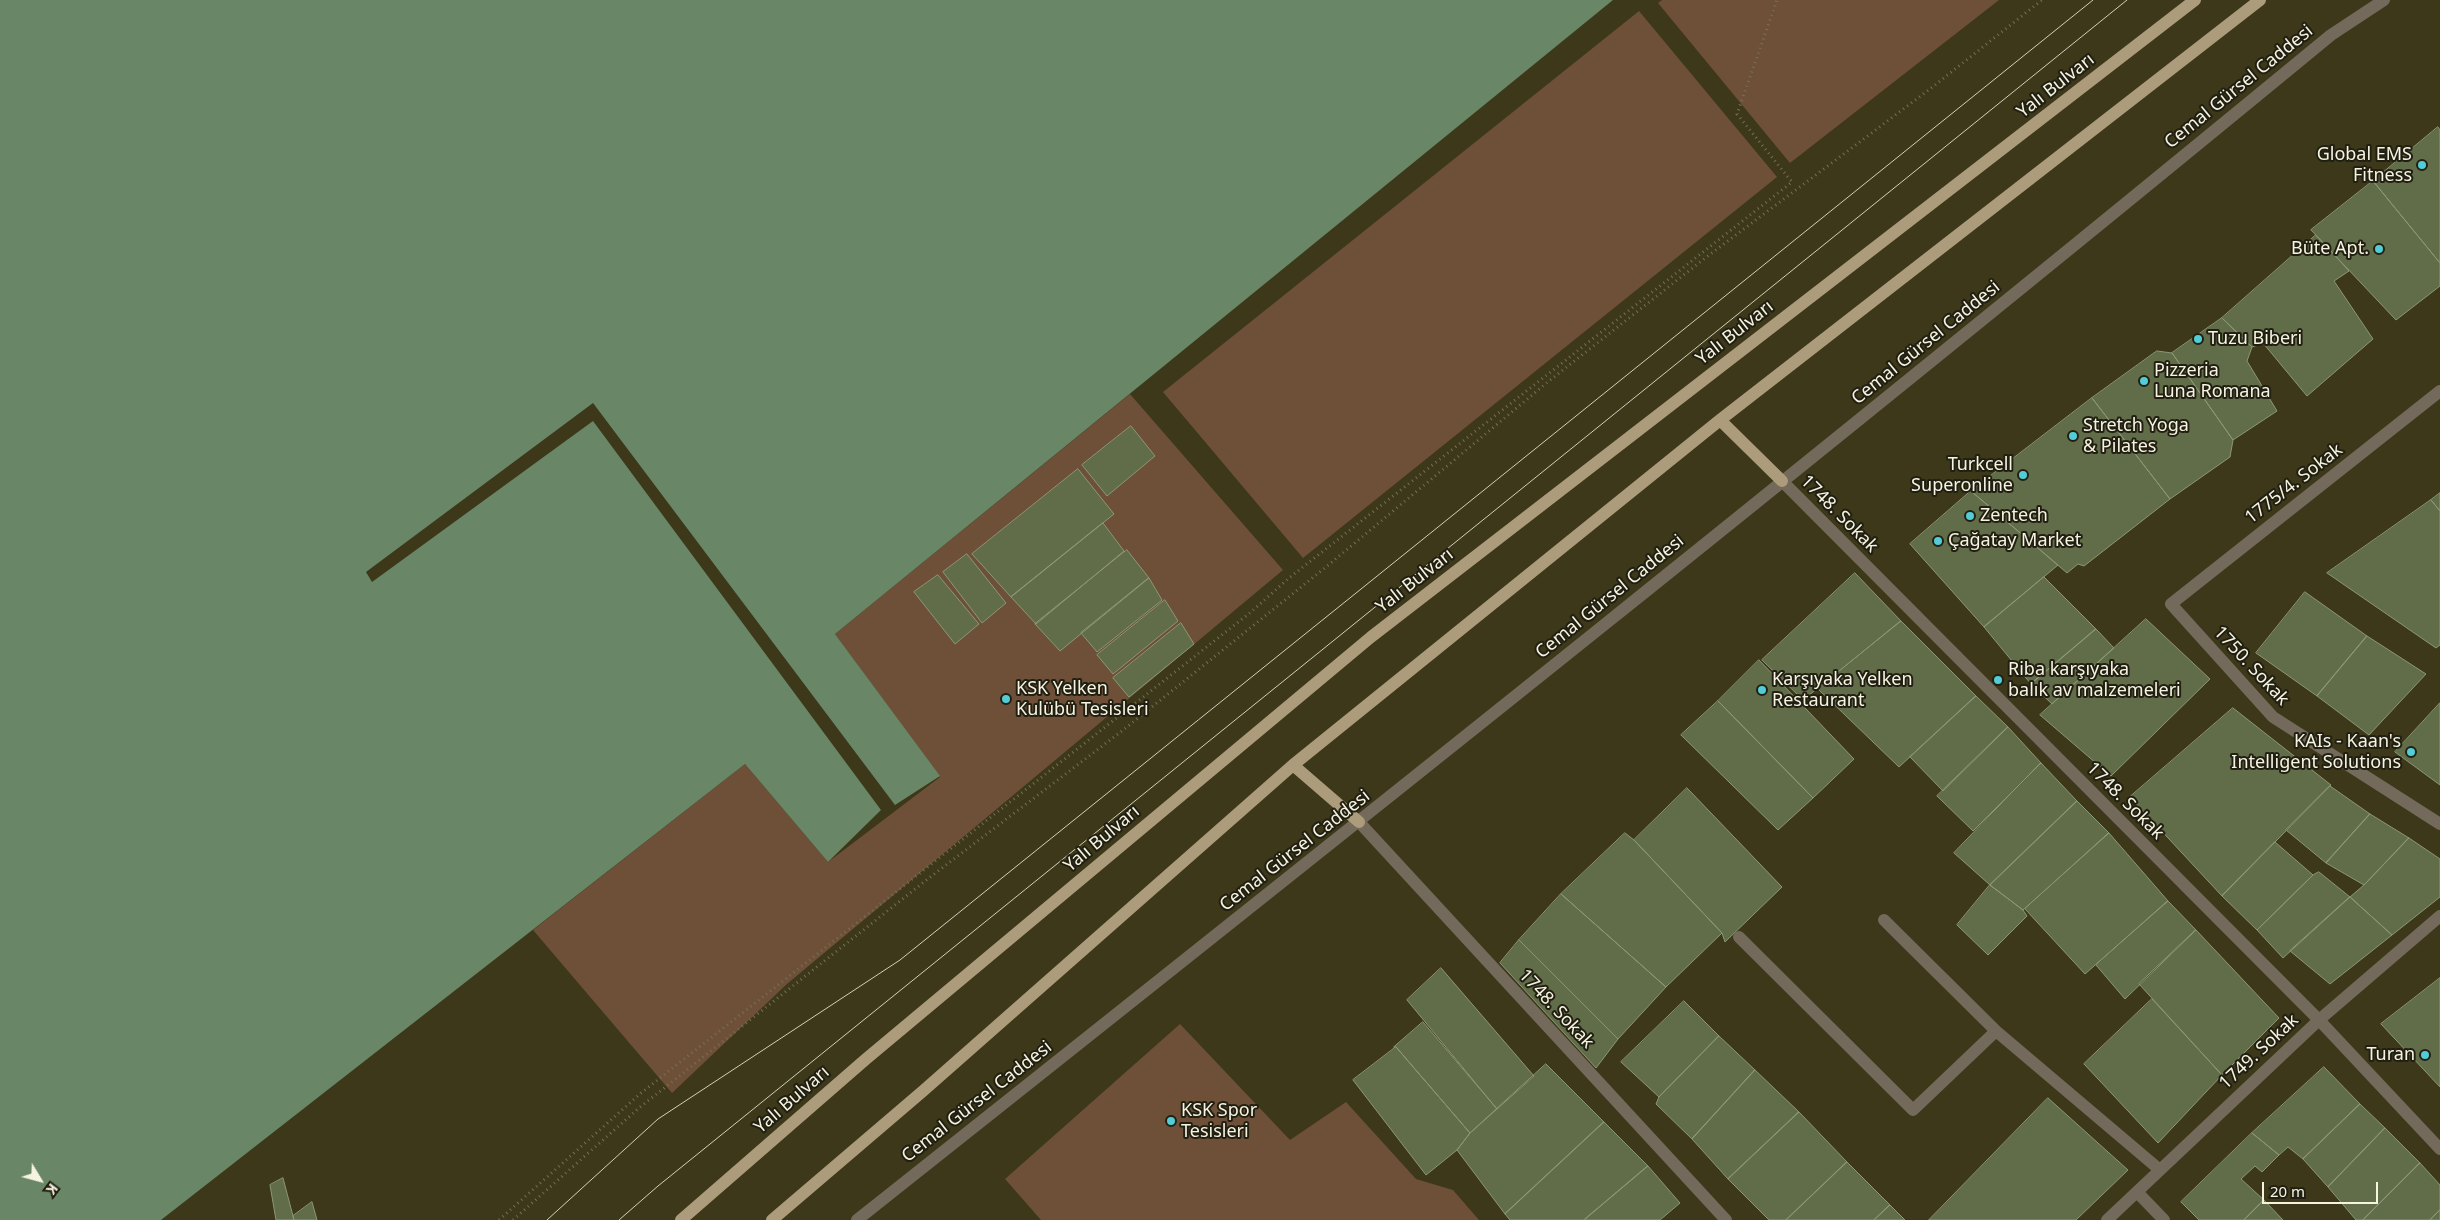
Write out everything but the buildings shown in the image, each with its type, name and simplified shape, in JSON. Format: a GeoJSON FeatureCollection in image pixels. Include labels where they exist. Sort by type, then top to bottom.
{"type":"FeatureCollection","features":[{"type":"Feature","properties":{"kind":"main road","name":"Yalı Bulvarı"},"geometry":{"type":"LineString","coordinates":[[680,1220],[866,1059],[1371,637],[2195,0]]}},
{"type":"Feature","properties":{"kind":"main road"},"geometry":{"type":"LineString","coordinates":[[772,1220],[923,1092],[1293,765],[1720,420],[2260,0]]}},
{"type":"Feature","properties":{"kind":"main road"},"geometry":{"type":"LineString","coordinates":[[1720,420],[1782,481]]}},
{"type":"Feature","properties":{"kind":"main road"},"geometry":{"type":"LineString","coordinates":[[1293,765],[1359,822]]}},
{"type":"Feature","properties":{"kind":"street","name":"Cemal Gürsel Caddesi"},"geometry":{"type":"LineString","coordinates":[[857,1220],[1359,822],[1999,308],[2330,34],[2384,0]]}},
{"type":"Feature","properties":{"kind":"street","name":"1775/4. Sokak"},"geometry":{"type":"LineString","coordinates":[[2170,604],[2440,391]]}},
{"type":"Feature","properties":{"kind":"street","name":"1748. Sokak"},"geometry":{"type":"LineString","coordinates":[[1782,481],[2319,1020],[2440,1149]]}},
{"type":"Feature","properties":{"kind":"street","name":"1750. Sokak"},"geometry":{"type":"LineString","coordinates":[[2170,604],[2273,717],[2440,824]]}},
{"type":"Feature","properties":{"kind":"street","name":"1748. Sokak"},"geometry":{"type":"LineString","coordinates":[[1359,822],[1726,1220]]}},
{"type":"Feature","properties":{"kind":"street","name":"1749. Sokak"},"geometry":{"type":"LineString","coordinates":[[2107,1220],[2319,1020],[2440,916]]}},
{"type":"Feature","properties":{"kind":"street"},"geometry":{"type":"LineString","coordinates":[[1884,920],[1996,1031],[2160,1170]]}},
{"type":"Feature","properties":{"kind":"street"},"geometry":{"type":"LineString","coordinates":[[1739,937],[1913,1110],[1996,1031]]}},
{"type":"Feature","properties":{"kind":"street"},"geometry":{"type":"LineString","coordinates":[[2137,1192],[2164,1220]]}},
{"type":"Feature","properties":{"kind":"path"},"geometry":{"type":"LineString","coordinates":[[499,1220],[641,1093],[1251,612],[1289,578],[1792,182],[1738,114],[1777,0]]}},
{"type":"Feature","properties":{"kind":"path"},"geometry":{"type":"LineString","coordinates":[[513,1220],[639,1108],[921,884],[1130,725],[1326,567],[1513,411],[1704,259],[1930,88],[2042,0]]}},
{"type":"Feature","properties":{"kind":"shaded area"},"geometry":{"type":"Polygon","coordinates":[[[0,0],[1613,0],[835,634],[940,776],[895,805],[593,403],[366,572],[372,582],[593,421],[881,810],[828,862],[745,764],[161,1220],[0,1220],[0,0]]]}},
{"type":"Feature","properties":{"kind":"shaded area"},"geometry":{"type":"Polygon","coordinates":[[[1662,0],[1999,0],[1790,163],[1658,3],[1662,0]]]}},
{"type":"Feature","properties":{"kind":"shaded area"},"geometry":{"type":"Polygon","coordinates":[[[1639,11],[1777,177],[1303,558],[1163,392],[1639,11]]]}},
{"type":"Feature","properties":{"kind":"shaded area","name":"KSK Yelken Kulübü Tesisleri"},"geometry":{"type":"Polygon","coordinates":[[[1130,394],[1283,570],[787,984],[672,1093],[533,930],[745,764],[828,862],[940,777],[835,634],[1130,394]]]}},
{"type":"Feature","properties":{"kind":"shaded area","name":"KSK Spor Tesisleri"},"geometry":{"type":"Polygon","coordinates":[[[1180,1024],[1290,1140],[1346,1102],[1416,1179],[1453,1190],[1479,1220],[1041,1220],[1005,1179],[1180,1024]]]}},
{"type":"Feature","properties":{"kind":"tram line"},"geometry":{"type":"LineString","coordinates":[[547,1220],[658,1119],[900,960],[2093,0]]}},
{"type":"Feature","properties":{"kind":"tram line"},"geometry":{"type":"LineString","coordinates":[[619,1220],[658,1186],[2127,0]]}},
{"type":"Feature","properties":{"kind":"place","name":"Global EMS Fitness"},"geometry":{"type":"Point","coordinates":[2422,165]}},
{"type":"Feature","properties":{"kind":"place","name":"Büte Apt."},"geometry":{"type":"Point","coordinates":[2379,249]}},
{"type":"Feature","properties":{"kind":"place","name":"Tuzu Biberi"},"geometry":{"type":"Point","coordinates":[2198,339]}},
{"type":"Feature","properties":{"kind":"place","name":"Pizzeria Luna Romana"},"geometry":{"type":"Point","coordinates":[2144,381]}},
{"type":"Feature","properties":{"kind":"place","name":"Stretch Yoga & Pilates"},"geometry":{"type":"Point","coordinates":[2073,436]}},
{"type":"Feature","properties":{"kind":"place","name":"Turkcell Superonline"},"geometry":{"type":"Point","coordinates":[2023,475]}},
{"type":"Feature","properties":{"kind":"place","name":"Zentech"},"geometry":{"type":"Point","coordinates":[1970,516]}},
{"type":"Feature","properties":{"kind":"place","name":"Çağatay Market"},"geometry":{"type":"Point","coordinates":[1938,541]}},
{"type":"Feature","properties":{"kind":"place","name":"Riba karşıyaka balık av malzemeleri"},"geometry":{"type":"Point","coordinates":[1998,680]}},
{"type":"Feature","properties":{"kind":"place","name":"Karşıyaka Yelken Restaurant"},"geometry":{"type":"Point","coordinates":[1762,690]}},
{"type":"Feature","properties":{"kind":"place","name":"KSK Yelken Kulübü Tesisleri"},"geometry":{"type":"Point","coordinates":[1006,699]}},
{"type":"Feature","properties":{"kind":"place","name":"KAIs - Kaan's Intelligent Solutions"},"geometry":{"type":"Point","coordinates":[2411,752]}},
{"type":"Feature","properties":{"kind":"place","name":"Turan"},"geometry":{"type":"Point","coordinates":[2425,1055]}},
{"type":"Feature","properties":{"kind":"place","name":"KSK Spor Tesisleri"},"geometry":{"type":"Point","coordinates":[1171,1121]}}]}
